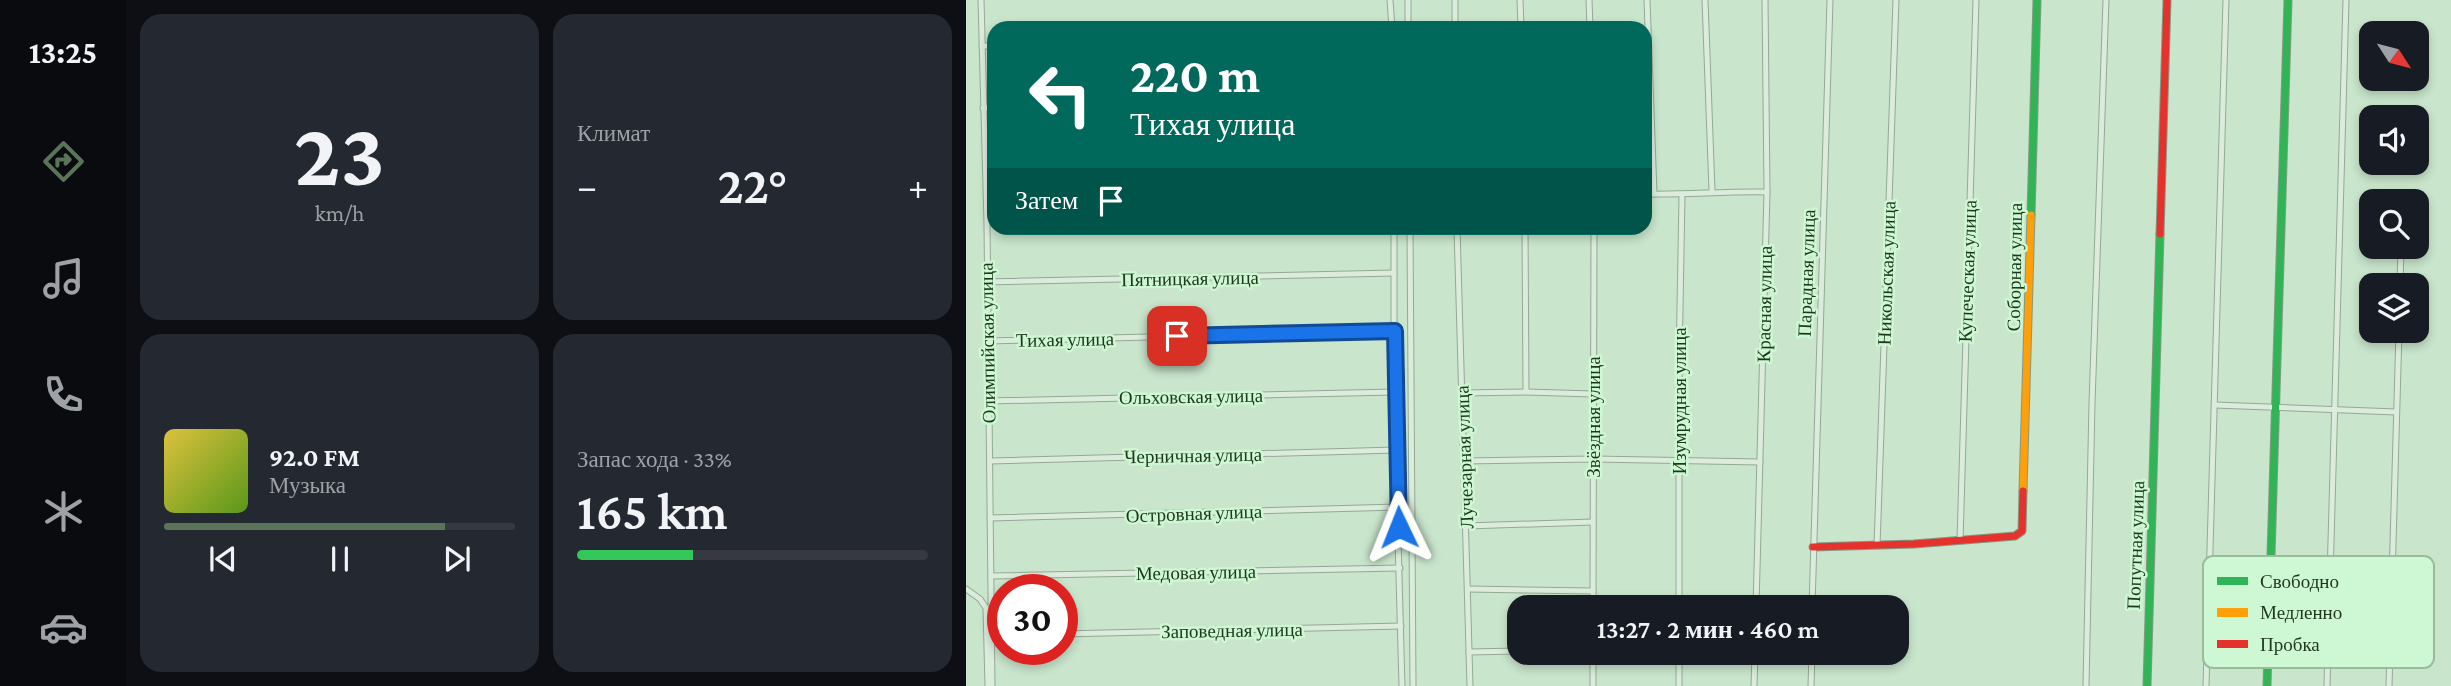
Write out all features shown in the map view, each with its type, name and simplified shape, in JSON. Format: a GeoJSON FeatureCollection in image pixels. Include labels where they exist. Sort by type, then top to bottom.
{"type":"FeatureCollection","features":[{"type":"Feature","properties":{"kind":"street","name":"Олимпийская улица"},"geometry":{"type":"LineString","coordinates":[[981,0],[987,224],[991,574]]}},
{"type":"Feature","properties":{"kind":"street"},"geometry":{"type":"LineString","coordinates":[[1390,0],[1391,21]]}},
{"type":"Feature","properties":{"kind":"street"},"geometry":{"type":"LineString","coordinates":[[1408,0],[1409,21]]}},
{"type":"Feature","properties":{"kind":"street"},"geometry":{"type":"LineString","coordinates":[[1455,0],[1455,21]]}},
{"type":"Feature","properties":{"kind":"street"},"geometry":{"type":"LineString","coordinates":[[1520,0],[1521,21]]}},
{"type":"Feature","properties":{"kind":"street"},"geometry":{"type":"LineString","coordinates":[[1589,0],[1590,21]]}},
{"type":"Feature","properties":{"kind":"street"},"geometry":{"type":"LineString","coordinates":[[1647,0],[1648,21]]}},
{"type":"Feature","properties":{"kind":"street"},"geometry":{"type":"LineString","coordinates":[[1705,0],[1712,191]]}},
{"type":"Feature","properties":{"kind":"street","name":"Красная улица"},"geometry":{"type":"LineString","coordinates":[[1756,595],[1767,192],[1765,0]]}},
{"type":"Feature","properties":{"kind":"street","name":"Парадная улица"},"geometry":{"type":"LineString","coordinates":[[1812,595],[1830,0]]}},
{"type":"Feature","properties":{"kind":"street","name":"Никольская улица"},"geometry":{"type":"LineString","coordinates":[[1877,547],[1896,0]]}},
{"type":"Feature","properties":{"kind":"street","name":"Купеческая улица"},"geometry":{"type":"LineString","coordinates":[[1961,541],[1976,0]]}},
{"type":"Feature","properties":{"kind":"street","name":"Соборная улица"},"geometry":{"type":"LineString","coordinates":[[1961,541],[2020,533],[2023,527],[2037,0]]}},
{"type":"Feature","properties":{"kind":"street"},"geometry":{"type":"LineString","coordinates":[[2086,686],[2092,403],[2106,0]]}},
{"type":"Feature","properties":{"kind":"street","name":"Попутная улица"},"geometry":{"type":"LineString","coordinates":[[2147,686],[2167,0]]}},
{"type":"Feature","properties":{"kind":"street"},"geometry":{"type":"LineString","coordinates":[[2210,556],[2226,0]]}},
{"type":"Feature","properties":{"kind":"street"},"geometry":{"type":"LineString","coordinates":[[2271,556],[2288,0]]}},
{"type":"Feature","properties":{"kind":"street"},"geometry":{"type":"LineString","coordinates":[[2331,556],[2346,0]]}},
{"type":"Feature","properties":{"kind":"street"},"geometry":{"type":"LineString","coordinates":[[982,46],[987,46]]}},
{"type":"Feature","properties":{"kind":"street"},"geometry":{"type":"LineString","coordinates":[[983,108],[987,108]]}},
{"type":"Feature","properties":{"kind":"street"},"geometry":{"type":"LineString","coordinates":[[1652,139],[1654,194],[1767,192]]}},
{"type":"Feature","properties":{"kind":"street","name":"Изумрудная улица"},"geometry":{"type":"LineString","coordinates":[[1679,595],[1682,195]]}},
{"type":"Feature","properties":{"kind":"street"},"geometry":{"type":"LineString","coordinates":[[1394,235],[1394,391],[1402,686],[1395,686]]}},
{"type":"Feature","properties":{"kind":"street"},"geometry":{"type":"LineString","coordinates":[[1410,235],[1413,686]]}},
{"type":"Feature","properties":{"kind":"street","name":"Лучезарная улица"},"geometry":{"type":"LineString","coordinates":[[1457,235],[1470,686]]}},
{"type":"Feature","properties":{"kind":"street"},"geometry":{"type":"LineString","coordinates":[[1525,235],[1526,392]]}},
{"type":"Feature","properties":{"kind":"street","name":"Звёздная улица"},"geometry":{"type":"LineString","coordinates":[[1593,595],[1594,235]]}},
{"type":"Feature","properties":{"kind":"street","name":"Пятницкая улица"},"geometry":{"type":"LineString","coordinates":[[986,282],[1394,273]]}},
{"type":"Feature","properties":{"kind":"street","name":"Тихая улица"},"geometry":{"type":"LineString","coordinates":[[987,341],[1395,331]]}},
{"type":"Feature","properties":{"kind":"street"},"geometry":{"type":"LineString","coordinates":[[2392,556],[2399,343]]}},
{"type":"Feature","properties":{"kind":"street","name":"Ольховская улица"},"geometry":{"type":"LineString","coordinates":[[988,401],[1394,391]]}},
{"type":"Feature","properties":{"kind":"street"},"geometry":{"type":"LineString","coordinates":[[1462,393],[1593,394]]}},
{"type":"Feature","properties":{"kind":"street"},"geometry":{"type":"LineString","coordinates":[[2215,405],[2275,405],[2396,412]]}},
{"type":"Feature","properties":{"kind":"street","name":"Черничная улица"},"geometry":{"type":"LineString","coordinates":[[990,461],[1396,450]]}},
{"type":"Feature","properties":{"kind":"street"},"geometry":{"type":"LineString","coordinates":[[1464,461],[1594,459],[1760,462]]}},
{"type":"Feature","properties":{"kind":"street","name":"Островная улица"},"geometry":{"type":"LineString","coordinates":[[990,518],[1398,508]]}},
{"type":"Feature","properties":{"kind":"street"},"geometry":{"type":"LineString","coordinates":[[1466,526],[1593,522]]}},
{"type":"Feature","properties":{"kind":"street"},"geometry":{"type":"LineString","coordinates":[[1813,547],[1877,547],[1961,541]]}},
{"type":"Feature","properties":{"kind":"street","name":"Медовая улица"},"geometry":{"type":"LineString","coordinates":[[1078,574],[1400,568]]}},
{"type":"Feature","properties":{"kind":"street","name":"Олимпийская улица"},"geometry":{"type":"LineString","coordinates":[[966,589],[980,599],[986,608],[990,686]]}},
{"type":"Feature","properties":{"kind":"street"},"geometry":{"type":"LineString","coordinates":[[1468,589],[1593,591]]}},
{"type":"Feature","properties":{"kind":"street","name":"Заповедная улица"},"geometry":{"type":"LineString","coordinates":[[1078,634],[1401,626]]}},
{"type":"Feature","properties":{"kind":"street"},"geometry":{"type":"LineString","coordinates":[[1469,652],[1507,651]]}},
{"type":"Feature","properties":{"kind":"street","name":"Олимпийская улица"},"geometry":{"type":"LineString","coordinates":[[990,686],[991,665]]}},
{"type":"Feature","properties":{"kind":"street"},"geometry":{"type":"LineString","coordinates":[[1593,665],[1593,686]]}},
{"type":"Feature","properties":{"kind":"street"},"geometry":{"type":"LineString","coordinates":[[1679,665],[1679,686]]}},
{"type":"Feature","properties":{"kind":"street"},"geometry":{"type":"LineString","coordinates":[[1754,686],[1755,665]]}},
{"type":"Feature","properties":{"kind":"street"},"geometry":{"type":"LineString","coordinates":[[1811,686],[1812,665]]}},
{"type":"Feature","properties":{"kind":"street"},"geometry":{"type":"LineString","coordinates":[[2206,686],[2207,668]]}},
{"type":"Feature","properties":{"kind":"street"},"geometry":{"type":"LineString","coordinates":[[2267,686],[2268,668]]}},
{"type":"Feature","properties":{"kind":"street"},"geometry":{"type":"LineString","coordinates":[[2327,686],[2328,668]]}},
{"type":"Feature","properties":{"kind":"street"},"geometry":{"type":"LineString","coordinates":[[2389,668],[2389,686]]}},
{"type":"Feature","properties":{"kind":"traffic: fast"},"geometry":{"type":"LineString","coordinates":[[2031,215],[2037,0]]}},
{"type":"Feature","properties":{"kind":"traffic: fast"},"geometry":{"type":"LineString","coordinates":[[2271,556],[2288,0]]}},
{"type":"Feature","properties":{"kind":"traffic: fast"},"geometry":{"type":"LineString","coordinates":[[2147,686],[2160,234]]}},
{"type":"Feature","properties":{"kind":"traffic: fast"},"geometry":{"type":"LineString","coordinates":[[2267,686],[2268,668]]}},
{"type":"Feature","properties":{"kind":"traffic: slow"},"geometry":{"type":"LineString","coordinates":[[2023,491],[2031,215]]}},
{"type":"Feature","properties":{"kind":"traffic: jam"},"geometry":{"type":"LineString","coordinates":[[2160,234],[2167,0]]}},
{"type":"Feature","properties":{"kind":"traffic: jam"},"geometry":{"type":"LineString","coordinates":[[1813,547],[1914,544],[2015,536],[2022,531],[2023,491]]}},
{"type":"Feature","properties":{"kind":"route"},"geometry":{"type":"LineString","coordinates":[[1177,336],[1395,331],[1399,527]]}}]}
